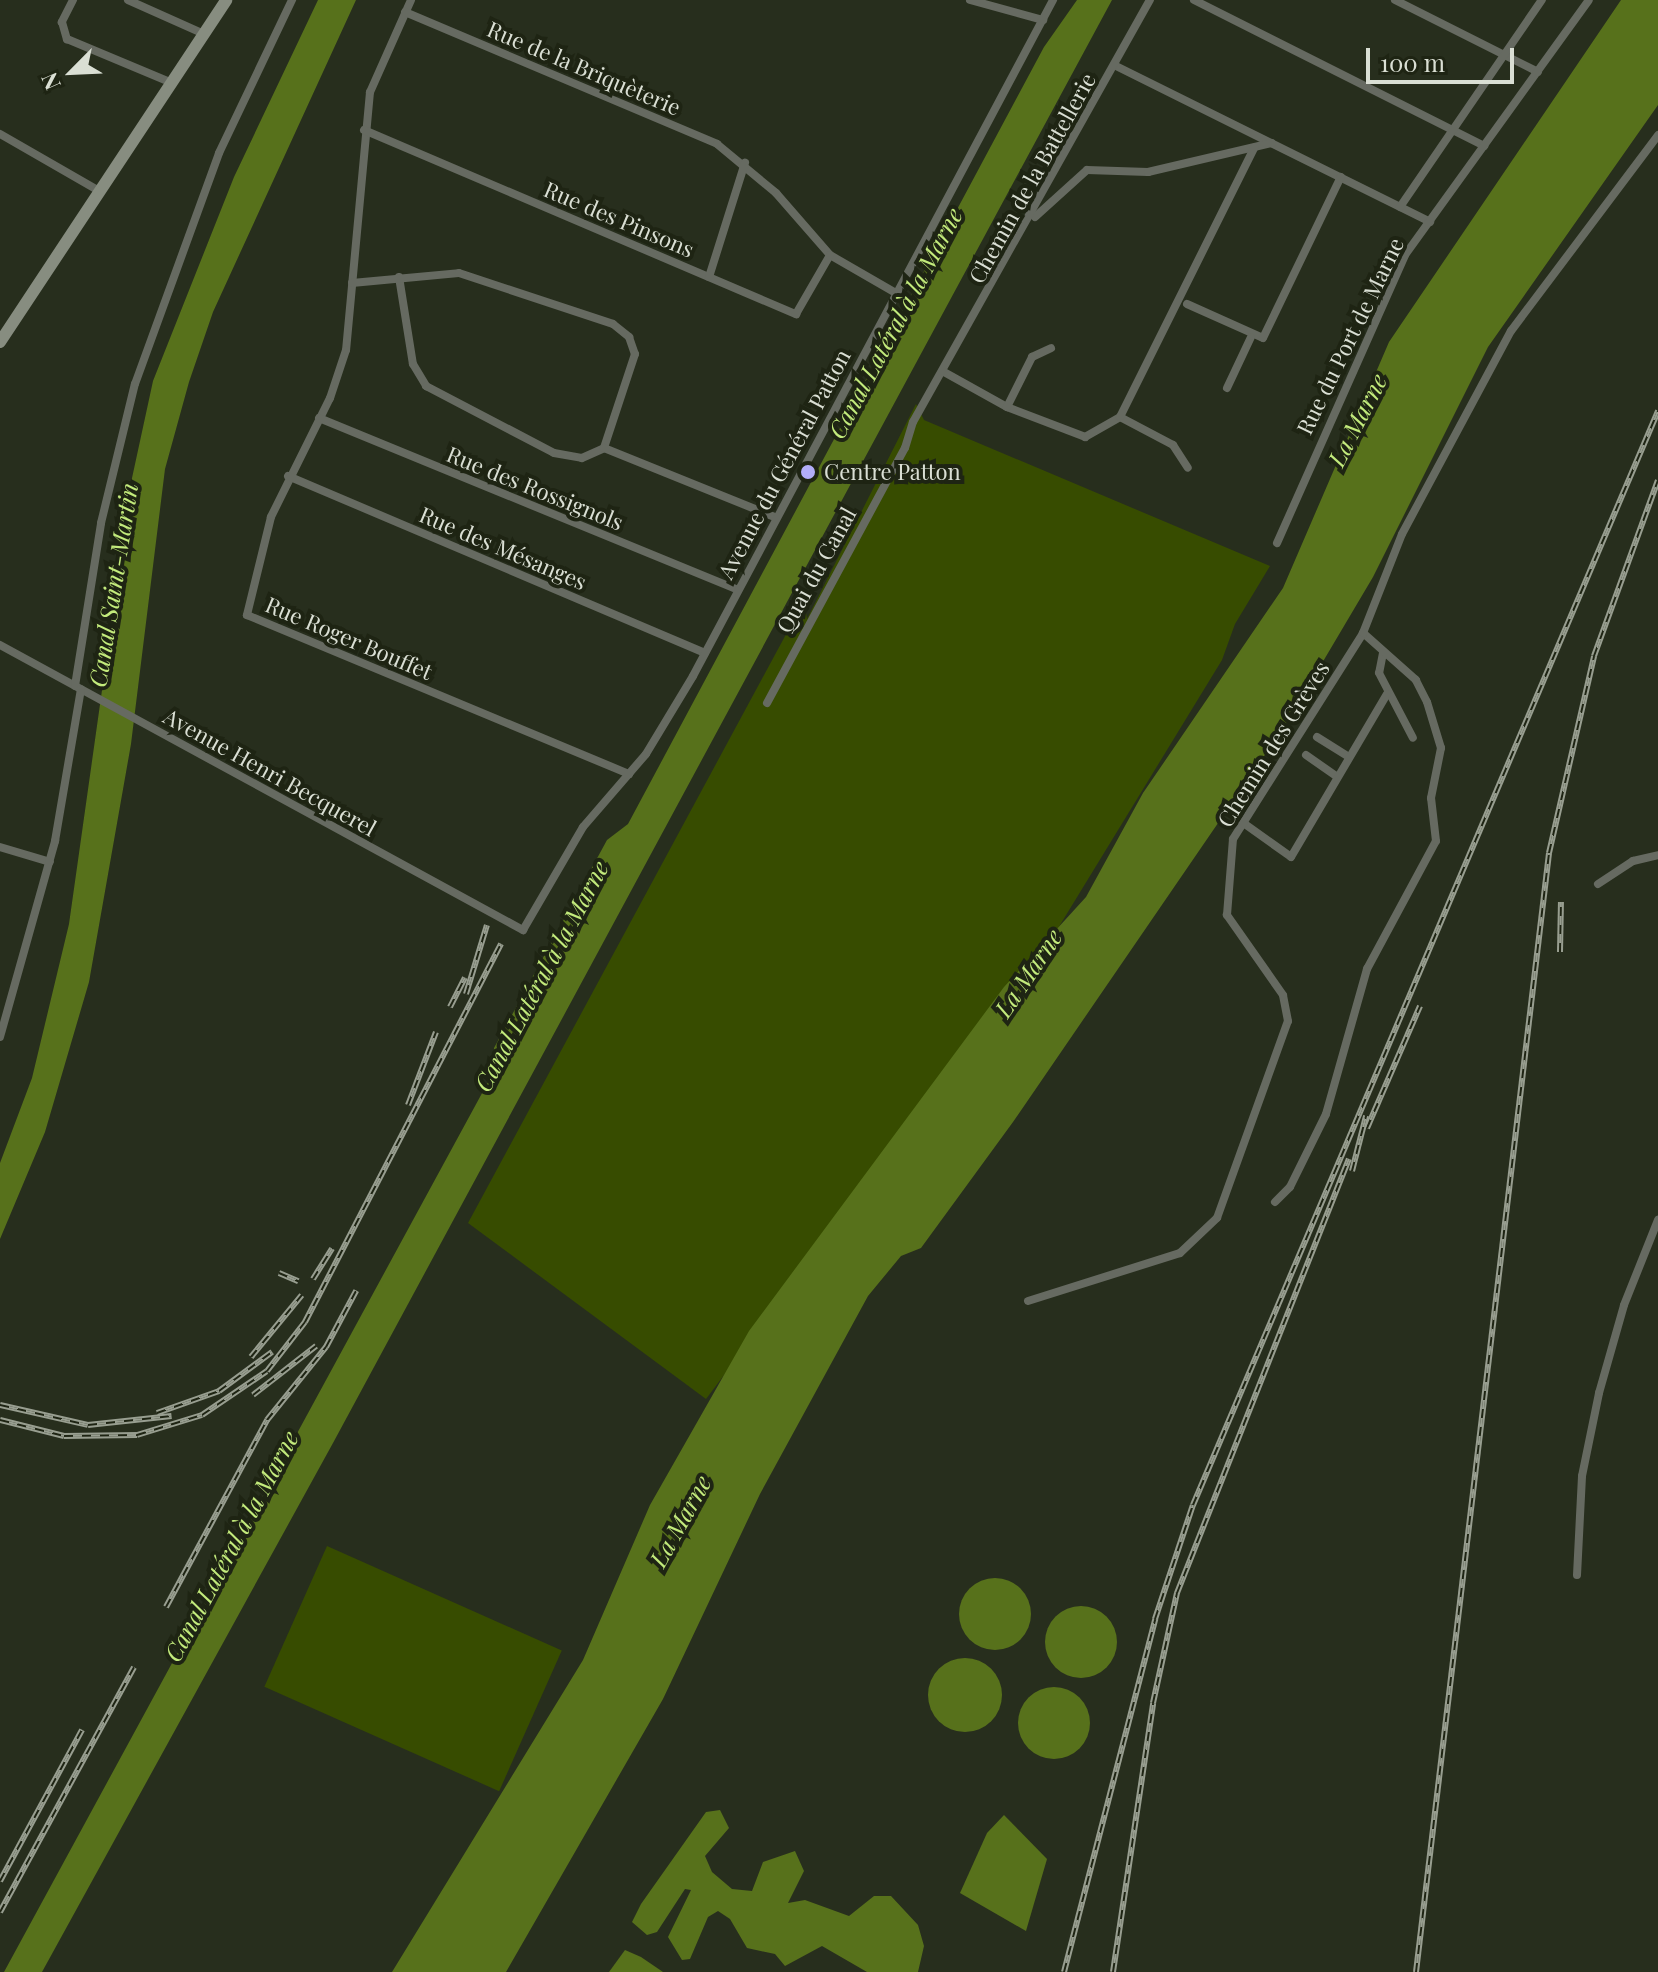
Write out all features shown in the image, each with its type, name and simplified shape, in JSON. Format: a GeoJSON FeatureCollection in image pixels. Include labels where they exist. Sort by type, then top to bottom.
{"type":"FeatureCollection","features":[{"type":"Feature","properties":{"kind":"street"},"geometry":{"type":"LineString","coordinates":[[73,0],[62,22],[67,39],[172,83]]}},
{"type":"Feature","properties":{"kind":"street"},"geometry":{"type":"LineString","coordinates":[[128,0],[204,34]]}},
{"type":"Feature","properties":{"kind":"street"},"geometry":{"type":"LineString","coordinates":[[0,342],[226,0]]}},
{"type":"Feature","properties":{"kind":"street"},"geometry":{"type":"LineString","coordinates":[[0,1037],[50,862],[82,690],[81,649],[101,523],[135,384],[219,153],[292,0]]}},
{"type":"Feature","properties":{"kind":"street","name":"Rue Roger Bouffet"},"geometry":{"type":"LineString","coordinates":[[411,0],[370,92],[364,130],[346,350],[319,418],[288,476],[247,615],[629,774]]}},
{"type":"Feature","properties":{"kind":"street"},"geometry":{"type":"LineString","coordinates":[[970,0],[1043,20]]}},
{"type":"Feature","properties":{"kind":"street","name":"Avenue du Général Patton"},"geometry":{"type":"LineString","coordinates":[[523,930],[583,827],[629,774],[705,653],[894,292],[1053,0]]}},
{"type":"Feature","properties":{"kind":"street","name":"Chemin de la Battellerie"},"geometry":{"type":"LineString","coordinates":[[944,372],[1150,0]]}},
{"type":"Feature","properties":{"kind":"street"},"geometry":{"type":"LineString","coordinates":[[1194,0],[1484,146]]}},
{"type":"Feature","properties":{"kind":"street"},"geometry":{"type":"LineString","coordinates":[[1395,0],[1538,72]]}},
{"type":"Feature","properties":{"kind":"street"},"geometry":{"type":"LineString","coordinates":[[1400,207],[1542,0]]}},
{"type":"Feature","properties":{"kind":"street","name":"Rue du Port de Marne"},"geometry":{"type":"LineString","coordinates":[[1277,543],[1405,255],[1589,0]]}},
{"type":"Feature","properties":{"kind":"street","name":"Rue de la Briquèterie"},"geometry":{"type":"LineString","coordinates":[[405,12],[717,144],[745,163],[830,255],[894,292]]}},
{"type":"Feature","properties":{"kind":"street"},"geometry":{"type":"LineString","coordinates":[[1114,65],[1430,222]]}},
{"type":"Feature","properties":{"kind":"street","name":"Rue des Pinsons"},"geometry":{"type":"LineString","coordinates":[[364,130],[796,314],[830,255]]}},
{"type":"Feature","properties":{"kind":"street"},"geometry":{"type":"LineString","coordinates":[[0,134],[101,192]]}},
{"type":"Feature","properties":{"kind":"street","name":"Chemin des Grèves"},"geometry":{"type":"LineString","coordinates":[[1028,1301],[1180,1253],[1217,1218],[1288,1021],[1283,995],[1227,915],[1228,856],[1242,822],[1363,633],[1402,534],[1511,331],[1658,135]]}},
{"type":"Feature","properties":{"kind":"street"},"geometry":{"type":"LineString","coordinates":[[1029,223],[1087,170],[1148,172],[1272,143]]}},
{"type":"Feature","properties":{"kind":"street"},"geometry":{"type":"LineString","coordinates":[[944,372],[1007,407],[1085,437],[1120,417],[1254,148]]}},
{"type":"Feature","properties":{"kind":"street"},"geometry":{"type":"LineString","coordinates":[[709,277],[745,163]]}},
{"type":"Feature","properties":{"kind":"street"},"geometry":{"type":"LineString","coordinates":[[1187,304],[1251,337],[1263,338],[1341,177]]}},
{"type":"Feature","properties":{"kind":"street"},"geometry":{"type":"LineString","coordinates":[[352,283],[459,273],[613,324],[629,337],[635,354],[604,448]]}},
{"type":"Feature","properties":{"kind":"street"},"geometry":{"type":"LineString","coordinates":[[399,277],[413,364],[426,386],[554,453],[582,458],[604,448],[775,517]]}},
{"type":"Feature","properties":{"kind":"street"},"geometry":{"type":"LineString","coordinates":[[1227,388],[1251,337]]}},
{"type":"Feature","properties":{"kind":"street"},"geometry":{"type":"LineString","coordinates":[[1007,407],[1032,357],[1051,348]]}},
{"type":"Feature","properties":{"kind":"street","name":"Quai du Canal"},"geometry":{"type":"LineString","coordinates":[[767,703],[944,372]]}},
{"type":"Feature","properties":{"kind":"street"},"geometry":{"type":"LineString","coordinates":[[1120,417],[1173,445],[1188,468]]}},
{"type":"Feature","properties":{"kind":"street","name":"Rue des Rossignols"},"geometry":{"type":"LineString","coordinates":[[319,418],[738,590]]}},
{"type":"Feature","properties":{"kind":"street","name":"Rue des Mésanges"},"geometry":{"type":"LineString","coordinates":[[288,476],[705,653]]}},
{"type":"Feature","properties":{"kind":"street"},"geometry":{"type":"LineString","coordinates":[[1275,1202],[1290,1187],[1326,1114],[1367,969],[1436,841],[1431,798],[1442,760],[1440,738],[1420,685],[1363,633]]}},
{"type":"Feature","properties":{"kind":"street","name":"Avenue Henri Becquerel"},"geometry":{"type":"LineString","coordinates":[[0,645],[523,930]]}},
{"type":"Feature","properties":{"kind":"street"},"geometry":{"type":"LineString","coordinates":[[1383,653],[1376,664],[1387,694],[1413,738]]}},
{"type":"Feature","properties":{"kind":"street"},"geometry":{"type":"LineString","coordinates":[[1242,822],[1291,857],[1387,694]]}},
{"type":"Feature","properties":{"kind":"street"},"geometry":{"type":"LineString","coordinates":[[1317,737],[1349,757]]}},
{"type":"Feature","properties":{"kind":"street"},"geometry":{"type":"LineString","coordinates":[[1306,755],[1337,777]]}},
{"type":"Feature","properties":{"kind":"street"},"geometry":{"type":"LineString","coordinates":[[0,847],[50,862]]}},
{"type":"Feature","properties":{"kind":"street"},"geometry":{"type":"LineString","coordinates":[[1598,884],[1633,861],[1658,855]]}},
{"type":"Feature","properties":{"kind":"street"},"geometry":{"type":"LineString","coordinates":[[1577,1575],[1582,1476],[1599,1393],[1624,1305],[1658,1220]]}},
{"type":"Feature","properties":{"kind":"shaded area"},"geometry":{"type":"Polygon","coordinates":[[[916,404],[924,420],[1270,566],[1235,624],[1222,660],[1049,943],[706,1399],[468,1223],[804,601],[807,619],[916,404]]]}},
{"type":"Feature","properties":{"kind":"shaded area"},"geometry":{"type":"Polygon","coordinates":[[[327,1546],[562,1651],[499,1791],[264,1687],[327,1546]]]}},
{"type":"Feature","properties":{"kind":"water"},"geometry":{"type":"Polygon","coordinates":[[[318,0],[356,0],[213,312],[189,382],[165,469],[131,744],[89,982],[45,1132],[0,1239],[0,1163],[32,1078],[69,924],[132,478],[153,381],[234,177],[318,0]]]}},
{"type":"Feature","properties":{"kind":"water","name":"Canal Latéral à la Marne"},"geometry":{"type":"Polygon","coordinates":[[[1077,0],[1112,0],[333,1443],[42,1972],[4,1972],[493,1073],[494,1048],[607,840],[628,824],[1044,47],[1077,0]]]}},
{"type":"Feature","properties":{"kind":"water","name":"La Marne"},"geometry":{"type":"Polygon","coordinates":[[[1621,0],[1658,0],[1658,105],[1488,347],[1373,577],[1286,724],[1013,1122],[921,1248],[901,1256],[868,1296],[760,1494],[663,1699],[506,1972],[392,1972],[583,1660],[650,1505],[749,1331],[1004,987],[1086,897],[1143,793],[1283,588],[1389,342],[1621,0]]]}},
{"type":"Feature","properties":{"kind":"water"},"geometry":{"type":"Polygon","coordinates":[[[995,1578],[1021,1588],[1031,1614],[1021,1640],[995,1650],[969,1640],[959,1614],[969,1588],[995,1578]]]}},
{"type":"Feature","properties":{"kind":"water"},"geometry":{"type":"Polygon","coordinates":[[[1081,1606],[1101,1612],[1111,1622],[1117,1642],[1111,1662],[1101,1672],[1081,1678],[1061,1672],[1051,1662],[1045,1642],[1051,1622],[1061,1612],[1081,1606]]]}},
{"type":"Feature","properties":{"kind":"water"},"geometry":{"type":"Polygon","coordinates":[[[965,1658],[979,1661],[991,1669],[999,1681],[1002,1695],[999,1709],[991,1721],[979,1729],[965,1732],[951,1729],[939,1721],[931,1709],[928,1695],[931,1681],[939,1669],[951,1661],[965,1658]]]}},
{"type":"Feature","properties":{"kind":"water"},"geometry":{"type":"Polygon","coordinates":[[[1054,1687],[1074,1693],[1084,1703],[1090,1723],[1084,1743],[1074,1753],[1054,1759],[1034,1753],[1024,1743],[1018,1723],[1024,1703],[1034,1693],[1054,1687]]]}},
{"type":"Feature","properties":{"kind":"water"},"geometry":{"type":"Polygon","coordinates":[[[720,1810],[729,1828],[705,1856],[712,1872],[732,1889],[752,1891],[763,1862],[795,1851],[804,1871],[788,1903],[805,1900],[849,1916],[874,1896],[891,1896],[918,1925],[924,1946],[918,1972],[867,1972],[822,1946],[785,1966],[775,1954],[747,1948],[730,1919],[718,1911],[708,1917],[690,1959],[682,1960],[668,1937],[691,1890],[685,1889],[657,1932],[647,1935],[632,1922],[641,1904],[706,1812],[720,1810]]]}},
{"type":"Feature","properties":{"kind":"water"},"geometry":{"type":"Polygon","coordinates":[[[1004,1815],[1047,1859],[1026,1931],[960,1893],[987,1833],[1004,1815]]]}},
{"type":"Feature","properties":{"kind":"water"},"geometry":{"type":"Polygon","coordinates":[[[625,1950],[641,1957],[663,1972],[609,1972],[625,1950]]]}},
{"type":"Feature","properties":{"kind":"railway"},"geometry":{"type":"LineString","coordinates":[[1064,1972],[1155,1619],[1193,1505],[1658,411]]}},
{"type":"Feature","properties":{"kind":"railway"},"geometry":{"type":"LineString","coordinates":[[1416,1972],[1549,853],[1594,656],[1658,480]]}},
{"type":"Feature","properties":{"kind":"railway"},"geometry":{"type":"LineString","coordinates":[[1560,952],[1561,902]]}},
{"type":"Feature","properties":{"kind":"railway"},"geometry":{"type":"LineString","coordinates":[[466,994],[487,925]]}},
{"type":"Feature","properties":{"kind":"railway"},"geometry":{"type":"LineString","coordinates":[[0,1420],[64,1436],[137,1435],[202,1415],[267,1371],[305,1322],[501,944]]}},
{"type":"Feature","properties":{"kind":"railway"},"geometry":{"type":"LineString","coordinates":[[450,1007],[465,978]]}},
{"type":"Feature","properties":{"kind":"railway"},"geometry":{"type":"LineString","coordinates":[[1367,1128],[1420,1006]]}},
{"type":"Feature","properties":{"kind":"railway"},"geometry":{"type":"LineString","coordinates":[[408,1105],[436,1032]]}},
{"type":"Feature","properties":{"kind":"railway"},"geometry":{"type":"LineString","coordinates":[[1352,1171],[1366,1116]]}},
{"type":"Feature","properties":{"kind":"railway"},"geometry":{"type":"LineString","coordinates":[[1113,1972],[1153,1703],[1177,1593],[1349,1159]]}},
{"type":"Feature","properties":{"kind":"railway"},"geometry":{"type":"LineString","coordinates":[[313,1279],[332,1249]]}},
{"type":"Feature","properties":{"kind":"railway"},"geometry":{"type":"LineString","coordinates":[[279,1273],[298,1281]]}},
{"type":"Feature","properties":{"kind":"railway"},"geometry":{"type":"LineString","coordinates":[[166,1607],[267,1420],[326,1347],[356,1291]]}},
{"type":"Feature","properties":{"kind":"railway"},"geometry":{"type":"LineString","coordinates":[[251,1357],[302,1295]]}},
{"type":"Feature","properties":{"kind":"railway"},"geometry":{"type":"LineString","coordinates":[[253,1395],[316,1346]]}},
{"type":"Feature","properties":{"kind":"railway"},"geometry":{"type":"LineString","coordinates":[[157,1413],[219,1391],[272,1352]]}},
{"type":"Feature","properties":{"kind":"railway"},"geometry":{"type":"LineString","coordinates":[[0,1405],[88,1425],[172,1416]]}},
{"type":"Feature","properties":{"kind":"railway"},"geometry":{"type":"LineString","coordinates":[[0,1912],[134,1667]]}},
{"type":"Feature","properties":{"kind":"railway"},"geometry":{"type":"LineString","coordinates":[[0,1881],[82,1730]]}},
{"type":"Feature","properties":{"kind":"place","name":"Centre Patton"},"geometry":{"type":"Point","coordinates":[808,472]}},
{"type":"Feature","properties":{"kind":"water label","name":"Canal Saint-Martin"},"geometry":{"type":"Point","coordinates":[113,585]}}]}
